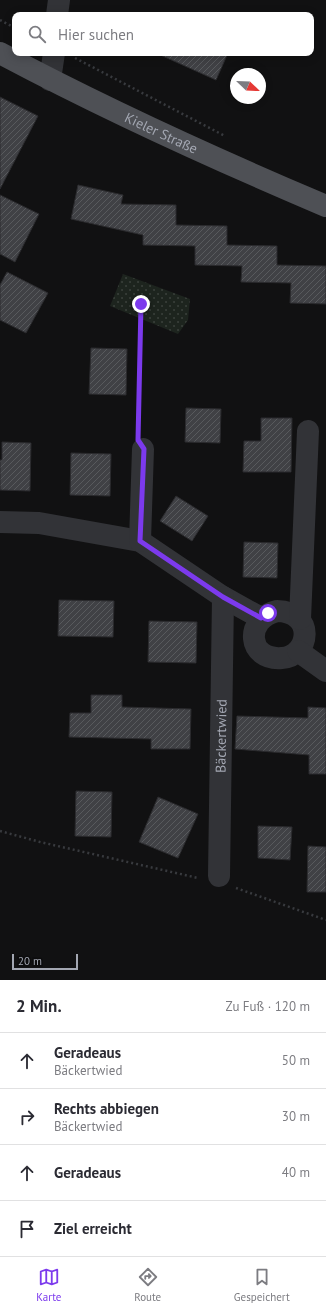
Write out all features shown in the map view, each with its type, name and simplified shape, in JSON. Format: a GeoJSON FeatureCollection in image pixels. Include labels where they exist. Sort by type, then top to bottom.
{"type":"FeatureCollection","features":[{"type":"Feature","properties":{"kind":"main road","name":"Kieler Straße"},"geometry":{"type":"LineString","coordinates":[[0,54],[192,149],[326,206]]}},
{"type":"Feature","properties":{"kind":"street"},"geometry":{"type":"LineString","coordinates":[[58,12],[59,0]]}},
{"type":"Feature","properties":{"kind":"street"},"geometry":{"type":"LineString","coordinates":[[50,80],[62,56]]}},
{"type":"Feature","properties":{"kind":"street"},"geometry":{"type":"LineString","coordinates":[[300,619],[308,430]]}},
{"type":"Feature","properties":{"kind":"street"},"geometry":{"type":"LineString","coordinates":[[140,541],[144,449]]}},
{"type":"Feature","properties":{"kind":"street"},"geometry":{"type":"LineString","coordinates":[[0,522],[39,523],[140,541],[223,597],[261,618]]}},
{"type":"Feature","properties":{"kind":"street","name":"Bäckertwied"},"geometry":{"type":"LineString","coordinates":[[220,880],[223,597]]}},
{"type":"Feature","properties":{"kind":"street"},"geometry":{"type":"LineString","coordinates":[[282,612],[294,614],[300,619],[304,625],[304,639],[298,651],[290,657],[268,657],[256,646],[254,633],[261,618],[268,613],[282,612]]}},
{"type":"Feature","properties":{"kind":"street"},"geometry":{"type":"LineString","coordinates":[[298,651],[326,671]]}},
{"type":"Feature","properties":{"kind":"path"},"geometry":{"type":"LineString","coordinates":[[0,20],[12,26]]}},
{"type":"Feature","properties":{"kind":"path"},"geometry":{"type":"LineString","coordinates":[[65,56],[232,140]]}},
{"type":"Feature","properties":{"kind":"path"},"geometry":{"type":"LineString","coordinates":[[141,304],[138,440],[144,449]]}},
{"type":"Feature","properties":{"kind":"path"},"geometry":{"type":"LineString","coordinates":[[0,830],[40,842],[220,880],[326,920]]}},
{"type":"Feature","properties":{"kind":"shaded area"},"geometry":{"type":"Polygon","coordinates":[[[123,274],[190,299],[188,320],[178,334],[110,306],[123,274]]]}},
{"type":"Feature","properties":{"kind":"building"},"geometry":{"type":"Polygon","coordinates":[[[163,56],[227,56],[216,80],[163,56]]]}},
{"type":"Feature","properties":{"kind":"building"},"geometry":{"type":"Polygon","coordinates":[[[0,97],[38,116],[0,189],[0,97]]]}},
{"type":"Feature","properties":{"kind":"building"},"geometry":{"type":"Polygon","coordinates":[[[78,185],[123,195],[121,204],[176,205],[176,225],[227,226],[227,245],[277,246],[277,265],[326,266],[326,304],[290,303],[291,283],[241,282],[242,266],[195,265],[195,246],[143,245],[143,235],[71,219],[78,185]]]}},
{"type":"Feature","properties":{"kind":"building"},"geometry":{"type":"Polygon","coordinates":[[[0,195],[39,214],[15,262],[0,254],[0,195]]]}},
{"type":"Feature","properties":{"kind":"building"},"geometry":{"type":"Polygon","coordinates":[[[7,272],[48,293],[26,333],[0,320],[0,285],[7,272]]]}},
{"type":"Feature","properties":{"kind":"building"},"geometry":{"type":"Polygon","coordinates":[[[91,348],[127,349],[126,395],[89,394],[91,348]]]}},
{"type":"Feature","properties":{"kind":"building"},"geometry":{"type":"Polygon","coordinates":[[[186,408],[221,409],[220,443],[185,442],[186,408]]]}},
{"type":"Feature","properties":{"kind":"building"},"geometry":{"type":"Polygon","coordinates":[[[261,418],[292,418],[291,472],[243,472],[244,441],[261,441],[261,418]]]}},
{"type":"Feature","properties":{"kind":"building"},"geometry":{"type":"Polygon","coordinates":[[[2,442],[31,443],[30,491],[0,490],[0,460],[2,460],[2,442]]]}},
{"type":"Feature","properties":{"kind":"building"},"geometry":{"type":"Polygon","coordinates":[[[71,453],[111,454],[110,496],[70,495],[71,453]]]}},
{"type":"Feature","properties":{"kind":"building"},"geometry":{"type":"Polygon","coordinates":[[[176,496],[208,516],[192,541],[160,521],[176,496]]]}},
{"type":"Feature","properties":{"kind":"building"},"geometry":{"type":"Polygon","coordinates":[[[244,542],[278,543],[277,578],[243,577],[244,542]]]}},
{"type":"Feature","properties":{"kind":"building"},"geometry":{"type":"Polygon","coordinates":[[[59,600],[114,601],[113,637],[58,636],[59,600]]]}},
{"type":"Feature","properties":{"kind":"building"},"geometry":{"type":"Polygon","coordinates":[[[149,621],[197,622],[196,663],[148,662],[149,621]]]}},
{"type":"Feature","properties":{"kind":"building"},"geometry":{"type":"Polygon","coordinates":[[[91,695],[122,695],[122,707],[191,709],[190,749],[151,749],[151,739],[69,737],[70,713],[91,713],[91,695]]]}},
{"type":"Feature","properties":{"kind":"building"},"geometry":{"type":"Polygon","coordinates":[[[308,707],[326,708],[326,774],[309,774],[309,755],[235,749],[237,716],[308,718],[308,707]]]}},
{"type":"Feature","properties":{"kind":"building"},"geometry":{"type":"Polygon","coordinates":[[[76,791],[112,792],[111,837],[75,836],[76,791]]]}},
{"type":"Feature","properties":{"kind":"building"},"geometry":{"type":"Polygon","coordinates":[[[158,797],[198,814],[178,858],[139,842],[158,797]]]}},
{"type":"Feature","properties":{"kind":"building"},"geometry":{"type":"Polygon","coordinates":[[[258,826],[292,827],[290,860],[258,858],[258,826]]]}},
{"type":"Feature","properties":{"kind":"building"},"geometry":{"type":"Polygon","coordinates":[[[308,846],[326,847],[326,892],[307,892],[308,846]]]}},
{"type":"Feature","properties":{"kind":"route"},"geometry":{"type":"LineString","coordinates":[[141,304],[138,440],[144,449],[140,541],[223,597],[261,618],[268,613]]}}]}
